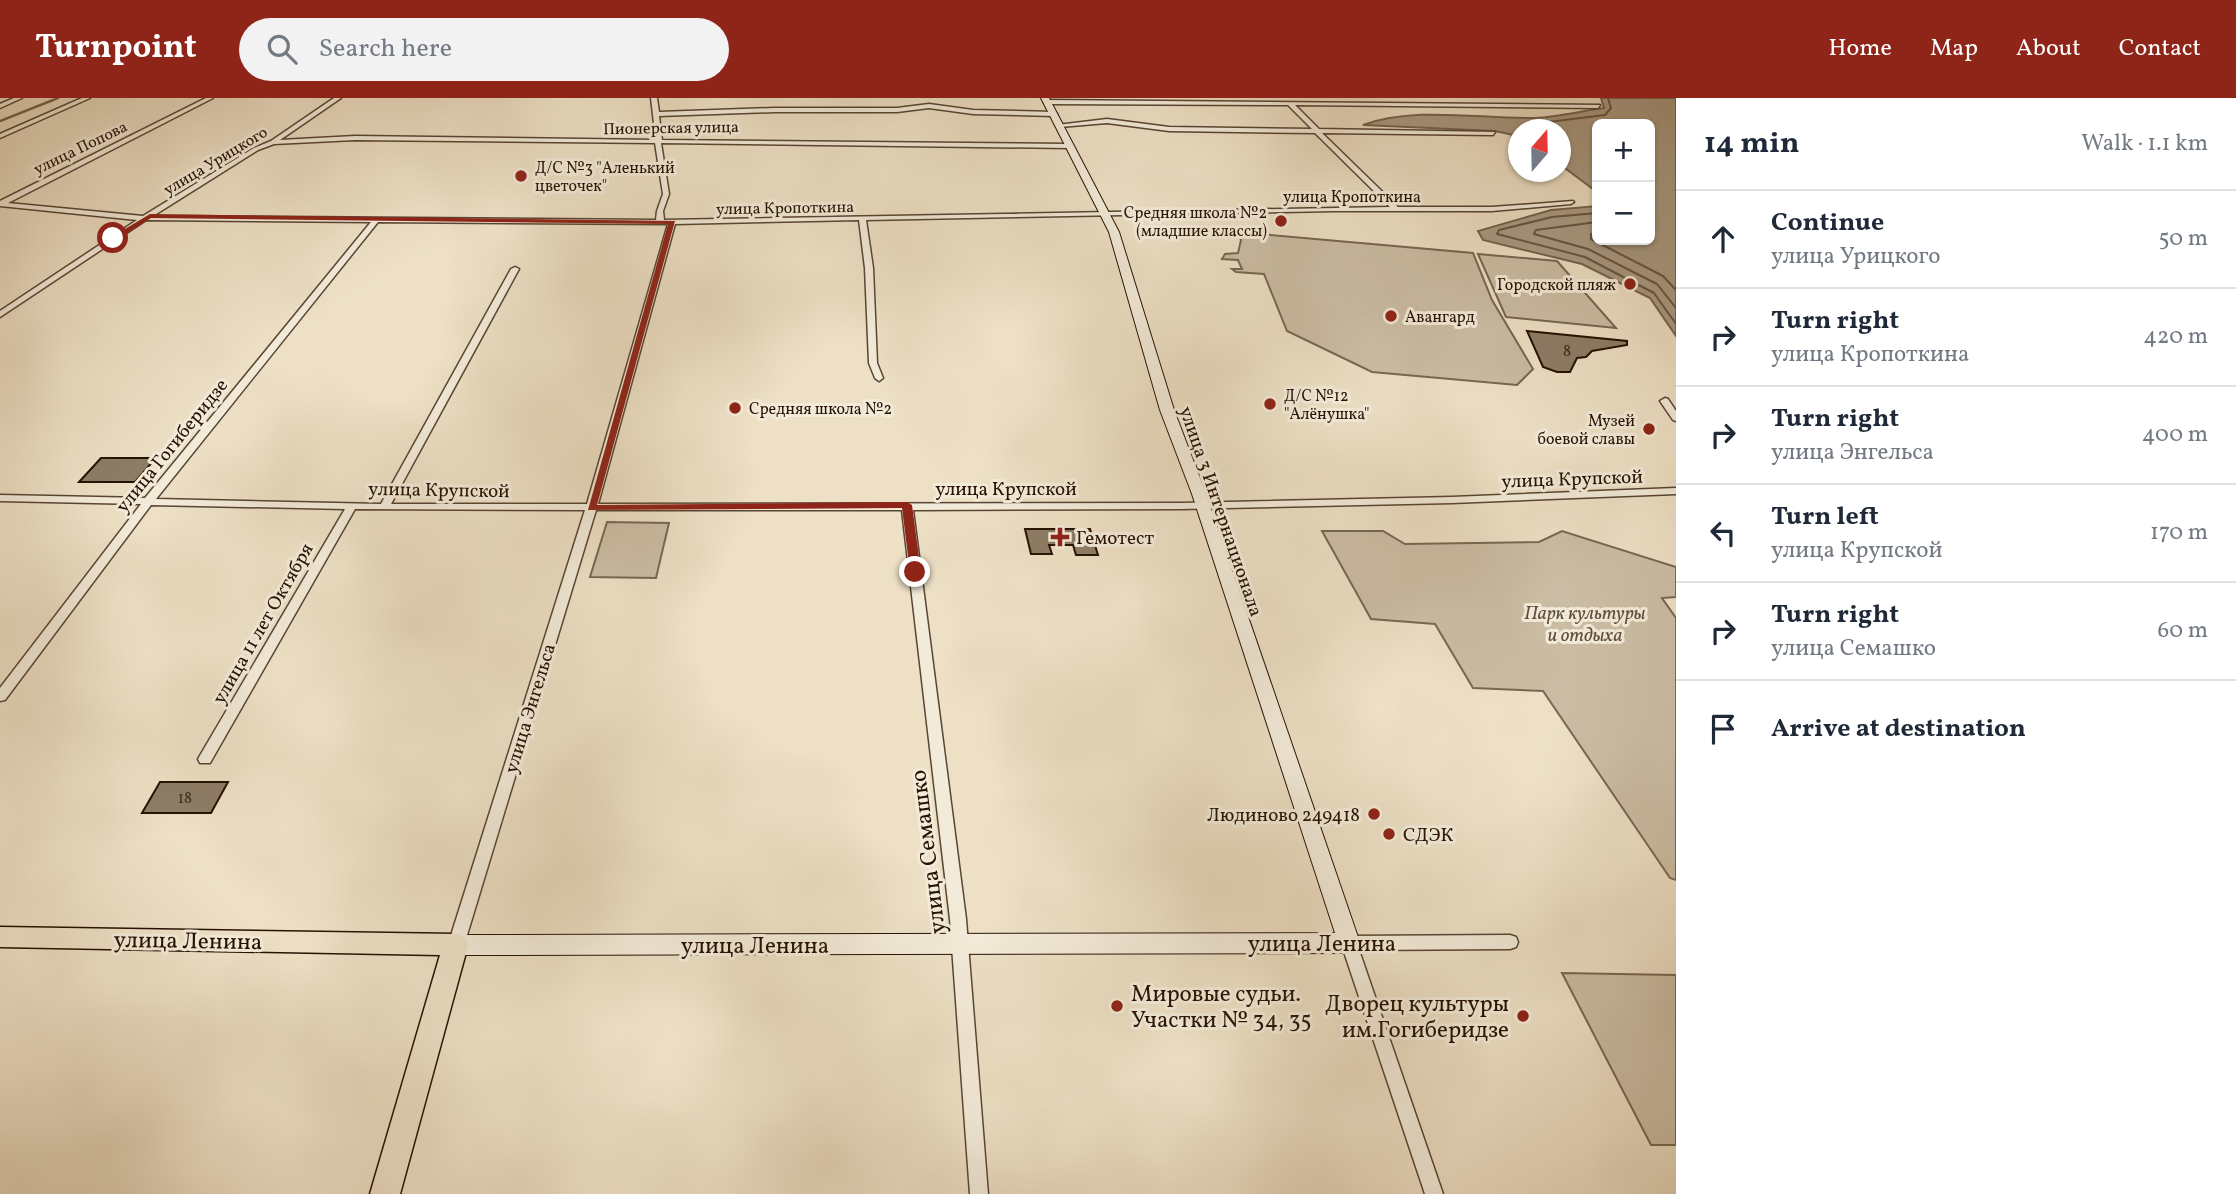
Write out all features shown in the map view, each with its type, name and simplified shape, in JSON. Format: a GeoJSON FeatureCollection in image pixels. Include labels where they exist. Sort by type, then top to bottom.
{"type":"FeatureCollection","features":[{"type":"Feature","properties":{"kind":"main road","name":"улица Ленина"},"geometry":{"type":"LineString","coordinates":[[0,937],[456,945]]}},
{"type":"Feature","properties":{"kind":"main road","name":"улица Энгельса"},"geometry":{"type":"LineString","coordinates":[[385,1194],[456,945]]}},
{"type":"Feature","properties":{"kind":"street"},"geometry":{"type":"LineString","coordinates":[[0,106],[19,98]]}},
{"type":"Feature","properties":{"kind":"street"},"geometry":{"type":"LineString","coordinates":[[0,136],[87,98]]}},
{"type":"Feature","properties":{"kind":"street","name":"улица Попова"},"geometry":{"type":"LineString","coordinates":[[0,204],[210,98]]}},
{"type":"Feature","properties":{"kind":"street","name":"улица Урицкого"},"geometry":{"type":"LineString","coordinates":[[0,315],[150,216],[256,149],[273,142],[338,98]]}},
{"type":"Feature","properties":{"kind":"street","name":"улица Энгельса"},"geometry":{"type":"LineString","coordinates":[[456,945],[591,508],[666,222],[660,211],[666,194],[654,98]]}},
{"type":"Feature","properties":{"kind":"street"},"geometry":{"type":"LineString","coordinates":[[773,98],[774,110]]}},
{"type":"Feature","properties":{"kind":"street"},"geometry":{"type":"LineString","coordinates":[[845,98],[848,110]]}},
{"type":"Feature","properties":{"kind":"street"},"geometry":{"type":"LineString","coordinates":[[926,98],[929,106]]}},
{"type":"Feature","properties":{"kind":"street"},"geometry":{"type":"LineString","coordinates":[[1286,98],[1397,210]]}},
{"type":"Feature","properties":{"kind":"street"},"geometry":{"type":"LineString","coordinates":[[656,114],[897,110],[929,106],[973,112],[1292,106],[1598,106]]}},
{"type":"Feature","properties":{"kind":"street"},"geometry":{"type":"LineString","coordinates":[[1051,110],[1168,129],[1493,133]]}},
{"type":"Feature","properties":{"kind":"street","name":"улица 3 Интернационала"},"geometry":{"type":"LineString","coordinates":[[1051,110],[1107,215],[1167,410],[1343,918],[1349,943]]}},
{"type":"Feature","properties":{"kind":"street","name":"Пионерская улица"},"geometry":{"type":"LineString","coordinates":[[273,142],[355,138],[1069,146]]}},
{"type":"Feature","properties":{"kind":"street","name":"улица Кропоткина"},"geometry":{"type":"LineString","coordinates":[[0,204],[130,218],[150,216],[666,222],[1492,209],[1571,202]]}},
{"type":"Feature","properties":{"kind":"street"},"geometry":{"type":"LineString","coordinates":[[862,219],[869,268],[873,363],[880,378]]}},
{"type":"Feature","properties":{"kind":"street","name":"улица Гогиберидзе"},"geometry":{"type":"LineString","coordinates":[[0,697],[148,501],[376,220]]}},
{"type":"Feature","properties":{"kind":"street"},"geometry":{"type":"LineString","coordinates":[[384,507],[516,269]]}},
{"type":"Feature","properties":{"kind":"street"},"geometry":{"type":"LineString","coordinates":[[1665,401],[1676,418]]}},
{"type":"Feature","properties":{"kind":"street","name":"улица Крупской"},"geometry":{"type":"LineString","coordinates":[[0,498],[384,507],[1202,506],[1676,491]]}},
{"type":"Feature","properties":{"kind":"street","name":"улица Семашко"},"geometry":{"type":"LineString","coordinates":[[907,505],[961,946],[979,1194]]}},
{"type":"Feature","properties":{"kind":"street","name":"улица 11 лет Октября"},"geometry":{"type":"LineString","coordinates":[[205,759],[352,506]]}},
{"type":"Feature","properties":{"kind":"street","name":"улица Ленина"},"geometry":{"type":"LineString","coordinates":[[456,945],[961,946],[1510,942]]}},
{"type":"Feature","properties":{"kind":"street"},"geometry":{"type":"LineString","coordinates":[[1349,943],[1434,1194]]}},
{"type":"Feature","properties":{"kind":"green space","name":"Авангард"},"geometry":{"type":"Polygon","coordinates":[[[1237,232],[1473,253],[1492,300],[1533,369],[1517,385],[1372,372],[1287,331],[1264,274],[1236,272],[1232,269],[1242,269],[1238,260],[1222,259],[1225,254],[1238,253],[1241,240],[1237,232]]]}},
{"type":"Feature","properties":{"kind":"green space"},"geometry":{"type":"Polygon","coordinates":[[[1478,254],[1557,261],[1616,328],[1506,317],[1478,254]]]}},
{"type":"Feature","properties":{"kind":"green space"},"geometry":{"type":"Polygon","coordinates":[[[607,522],[669,523],[656,578],[590,577],[607,522]]]}},
{"type":"Feature","properties":{"kind":"green space","name":"Парк культуры и отдыха"},"geometry":{"type":"Polygon","coordinates":[[[1322,531],[1383,531],[1405,544],[1539,542],[1562,531],[1676,567],[1676,597],[1662,598],[1676,618],[1676,880],[1670,878],[1543,691],[1473,688],[1435,624],[1371,619],[1322,531]]]}},
{"type":"Feature","properties":{"kind":"green space"},"geometry":{"type":"Polygon","coordinates":[[[1562,973],[1676,975],[1676,1145],[1651,1145],[1562,973]]]}},
{"type":"Feature","properties":{"kind":"water"},"geometry":{"type":"Polygon","coordinates":[[[1601,98],[1676,98],[1676,336],[1650,298],[1582,264],[1483,240],[1478,231],[1551,210],[1592,206],[1592,245],[1655,245],[1655,119],[1592,119],[1592,188],[1571,172],[1571,119],[1508,119],[1508,134],[1363,125],[1404,116],[1535,118],[1604,108],[1601,98]]]}},
{"type":"Feature","properties":{"kind":"building"},"geometry":{"type":"Polygon","coordinates":[[[1527,331],[1627,341],[1627,345],[1592,351],[1586,357],[1577,358],[1570,372],[1557,372],[1543,367],[1527,331]]]}},
{"type":"Feature","properties":{"kind":"building"},"geometry":{"type":"Polygon","coordinates":[[[101,458],[156,458],[135,482],[79,482],[101,458]]]}},
{"type":"Feature","properties":{"kind":"building","name":"Гемотест"},"geometry":{"type":"Polygon","coordinates":[[[1025,529],[1090,529],[1098,555],[1076,555],[1073,545],[1049,545],[1052,554],[1031,554],[1025,529]]]}},
{"type":"Feature","properties":{"kind":"building"},"geometry":{"type":"Polygon","coordinates":[[[160,782],[228,782],[211,813],[142,813],[160,782]]]}},
{"type":"Feature","properties":{"kind":"waterway"},"geometry":{"type":"LineString","coordinates":[[0,121],[58,98]]}},
{"type":"Feature","properties":{"kind":"place","name":"Д/С №3 \"Аленький цветочек\""},"geometry":{"type":"Point","coordinates":[521,176]}},
{"type":"Feature","properties":{"kind":"place","name":"Средняя школа №2 (младшие классы)"},"geometry":{"type":"Point","coordinates":[1281,221]}},
{"type":"Feature","properties":{"kind":"place","name":"Городской пляж"},"geometry":{"type":"Point","coordinates":[1630,284]}},
{"type":"Feature","properties":{"kind":"place","name":"Авангард"},"geometry":{"type":"Point","coordinates":[1391,316]}},
{"type":"Feature","properties":{"kind":"place","name":"Д/С №12 \"Алёнушка\""},"geometry":{"type":"Point","coordinates":[1270,404]}},
{"type":"Feature","properties":{"kind":"place","name":"Средняя школа №2"},"geometry":{"type":"Point","coordinates":[735,408]}},
{"type":"Feature","properties":{"kind":"place","name":"Музей боевой славы"},"geometry":{"type":"Point","coordinates":[1649,429]}},
{"type":"Feature","properties":{"kind":"place","name":"Гемотест"},"geometry":{"type":"Point","coordinates":[1060,537]}},
{"type":"Feature","properties":{"kind":"place","name":"Людиново 249418"},"geometry":{"type":"Point","coordinates":[1374,814]}},
{"type":"Feature","properties":{"kind":"place","name":"СДЭК"},"geometry":{"type":"Point","coordinates":[1389,834]}},
{"type":"Feature","properties":{"kind":"place","name":"Мировые судьи. Участки № 34, 35"},"geometry":{"type":"Point","coordinates":[1117,1006]}},
{"type":"Feature","properties":{"kind":"place","name":"Дворец культуры им.Гогиберидзе"},"geometry":{"type":"Point","coordinates":[1523,1016]}},
{"type":"Feature","properties":{"kind":"route"},"geometry":{"type":"LineString","coordinates":[[113,238],[150,216],[672,222],[591,508],[907,505],[915,572]]}}]}
